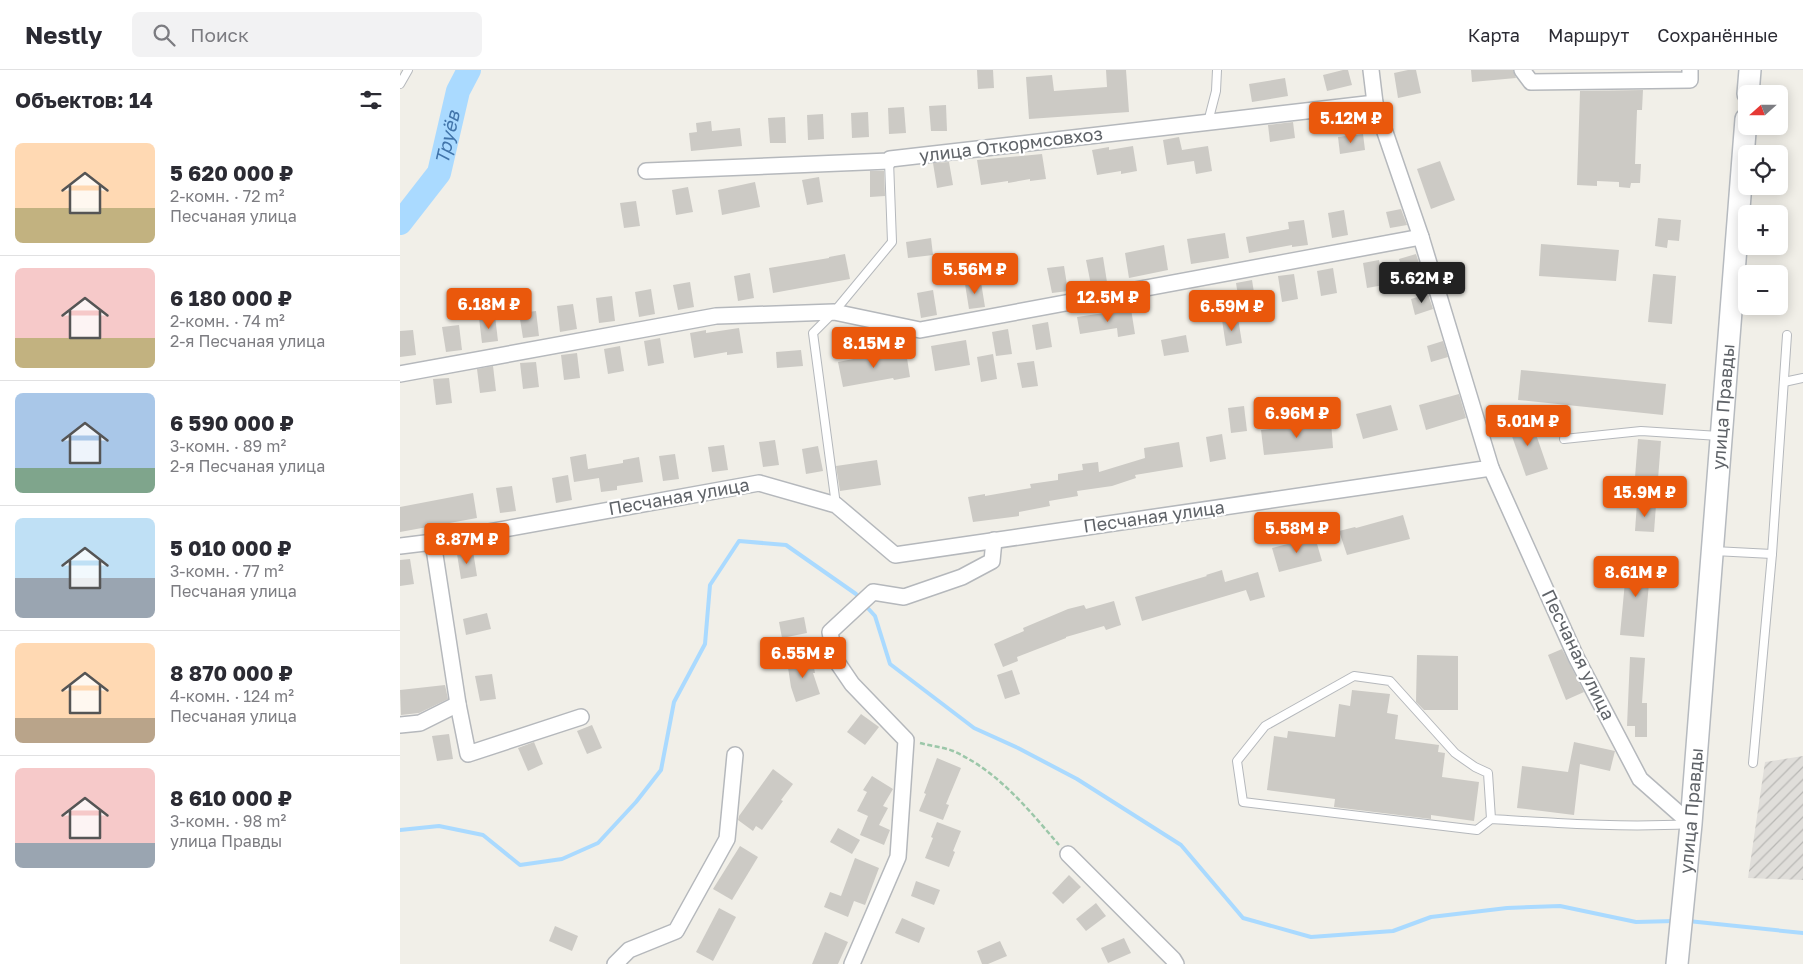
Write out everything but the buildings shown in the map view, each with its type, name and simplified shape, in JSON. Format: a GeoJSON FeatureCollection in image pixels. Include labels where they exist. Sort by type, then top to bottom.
{"type":"FeatureCollection","features":[{"type":"Feature","properties":{"kind":"street"},"geometry":{"type":"LineString","coordinates":[[400,374],[716,316],[834,312],[920,330],[1421,237],[1375,103],[1371,70]]}},
{"type":"Feature","properties":{"kind":"street"},"geometry":{"type":"LineString","coordinates":[[1522,70],[1531,82],[1690,80],[1690,70]]}},
{"type":"Feature","properties":{"kind":"street"},"geometry":{"type":"LineString","coordinates":[[1749,85],[1750,70]]}},
{"type":"Feature","properties":{"kind":"street","name":"улица Откормсовхоз"},"geometry":{"type":"LineString","coordinates":[[646,171],[888,160],[1375,103]]}},
{"type":"Feature","properties":{"kind":"street","name":"улица Правды"},"geometry":{"type":"LineString","coordinates":[[1677,963],[1691,824],[1745,135]]}},
{"type":"Feature","properties":{"kind":"street","name":"Песчаная улица"},"geometry":{"type":"LineString","coordinates":[[1421,237],[1491,468],[1576,657],[1640,779],[1691,824]]}},
{"type":"Feature","properties":{"kind":"street","name":"Песчаная улица"},"geometry":{"type":"LineString","coordinates":[[400,546],[433,542],[759,483],[836,505],[895,555],[1491,468]]}},
{"type":"Feature","properties":{"kind":"street"},"geometry":{"type":"LineString","coordinates":[[852,964],[898,857],[906,740],[852,684],[835,658],[830,632],[873,592],[904,597],[962,577],[992,561],[994,540]]}},
{"type":"Feature","properties":{"kind":"street"},"geometry":{"type":"LineString","coordinates":[[433,542],[458,704],[468,754],[581,717]]}},
{"type":"Feature","properties":{"kind":"street"},"geometry":{"type":"LineString","coordinates":[[400,725],[420,722],[458,704]]}},
{"type":"Feature","properties":{"kind":"street"},"geometry":{"type":"LineString","coordinates":[[615,964],[629,950],[676,931],[727,839],[735,754]]}},
{"type":"Feature","properties":{"kind":"street"},"geometry":{"type":"LineString","coordinates":[[1068,854],[1173,958],[1176,964]]}},
{"type":"Feature","properties":{"kind":"lane"},"geometry":{"type":"LineString","coordinates":[[400,84],[408,70]]}},
{"type":"Feature","properties":{"kind":"lane"},"geometry":{"type":"LineString","coordinates":[[1208,122],[1216,91],[1217,70]]}},
{"type":"Feature","properties":{"kind":"lane"},"geometry":{"type":"LineString","coordinates":[[836,505],[813,333],[834,312],[892,242],[888,160]]}},
{"type":"Feature","properties":{"kind":"lane"},"geometry":{"type":"LineString","coordinates":[[1753,763],[1772,554],[1788,335]]}},
{"type":"Feature","properties":{"kind":"lane"},"geometry":{"type":"LineString","coordinates":[[1784,382],[1803,378]]}},
{"type":"Feature","properties":{"kind":"lane"},"geometry":{"type":"LineString","coordinates":[[1564,439],[1641,431],[1721,436]]}},
{"type":"Feature","properties":{"kind":"lane"},"geometry":{"type":"LineString","coordinates":[[1712,551],[1772,554]]}},
{"type":"Feature","properties":{"kind":"lane"},"geometry":{"type":"LineString","coordinates":[[1491,818],[1488,773],[1475,767],[1455,753],[1390,681],[1354,676],[1265,726],[1237,762],[1243,802],[1477,830],[1491,818],[1655,826],[1691,824]]}},
{"type":"Feature","properties":{"kind":"path"},"geometry":{"type":"LineString","coordinates":[[906,740],[952,751],[983,768],[1011,791],[1068,854]]}},
{"type":"Feature","properties":{"kind":"shaded area"},"geometry":{"type":"Polygon","coordinates":[[[1803,756],[1803,880],[1748,878],[1765,762],[1803,756]]]}},
{"type":"Feature","properties":{"kind":"waterway","name":"Труёв"},"geometry":{"type":"LineString","coordinates":[[400,223],[439,173],[458,91],[469,70]]}},
{"type":"Feature","properties":{"kind":"waterway"},"geometry":{"type":"LineString","coordinates":[[400,830],[439,826],[483,835],[520,865],[562,859],[598,843],[636,802],[661,770],[674,702],[705,644],[710,585],[739,541],[786,545],[856,594],[861,600]]}},
{"type":"Feature","properties":{"kind":"waterway"},"geometry":{"type":"LineString","coordinates":[[865,605],[875,616],[890,664],[974,728],[1018,748],[1077,779],[1181,845],[1243,918],[1311,937],[1393,931],[1431,917],[1507,908],[1560,906],[1636,922],[1674,921]]}},
{"type":"Feature","properties":{"kind":"waterway"},"geometry":{"type":"LineString","coordinates":[[1688,921],[1803,933]]}}]}
